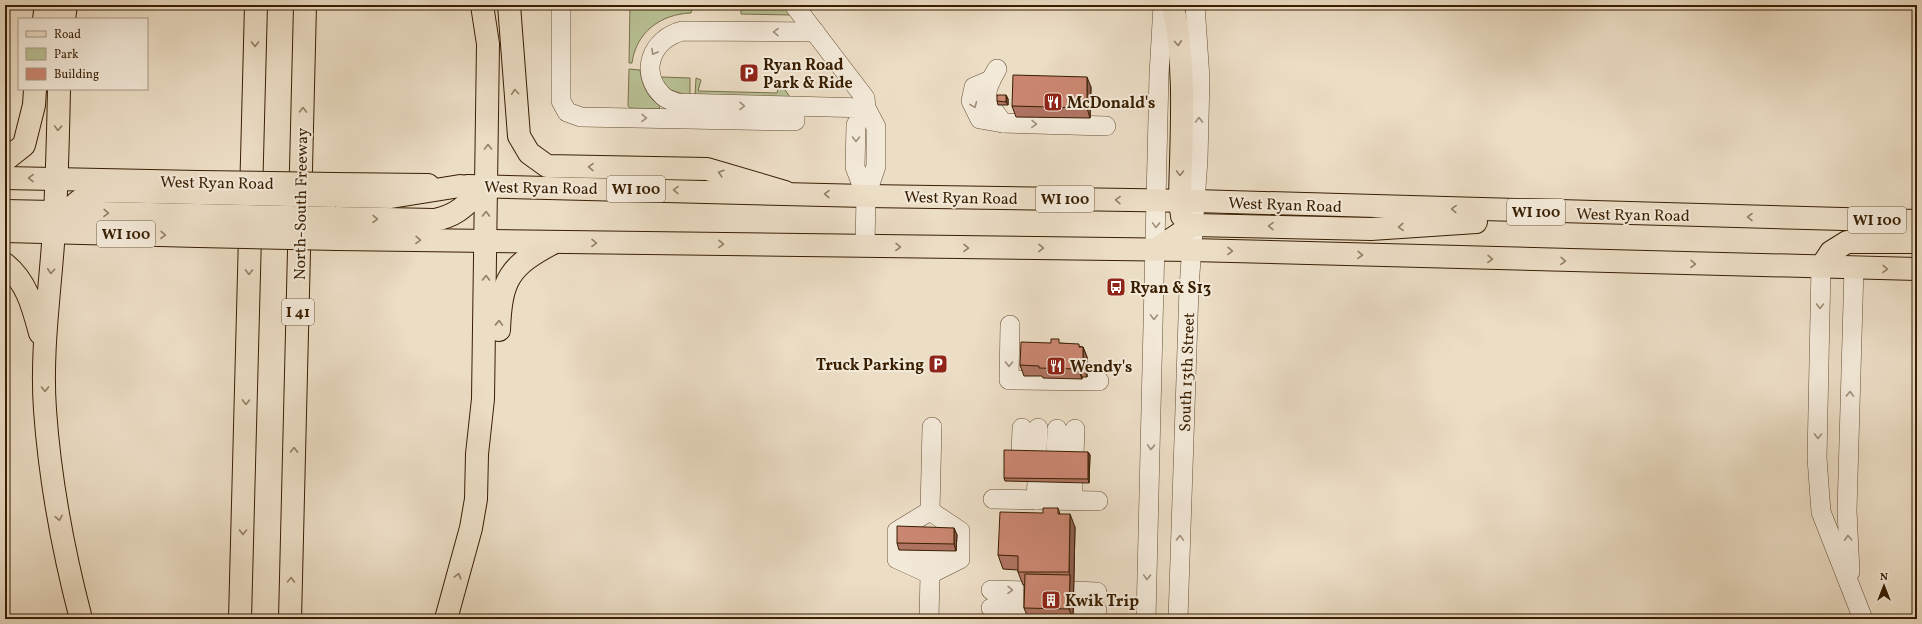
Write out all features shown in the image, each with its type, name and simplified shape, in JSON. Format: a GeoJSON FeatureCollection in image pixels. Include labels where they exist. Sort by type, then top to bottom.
{"type":"FeatureCollection","features":[{"type":"Feature","properties":{"kind":"main road"},"geometry":{"type":"LineString","coordinates":[[44,18],[46,5]]}},
{"type":"Feature","properties":{"kind":"main road"},"geometry":{"type":"LineString","coordinates":[[64,18],[66,5]]}},
{"type":"Feature","properties":{"kind":"main road"},"geometry":{"type":"LineString","coordinates":[[240,619],[256,5]]}},
{"type":"Feature","properties":{"kind":"main road","name":"North-South Freeway"},"geometry":{"type":"LineString","coordinates":[[290,619],[306,5]]}},
{"type":"Feature","properties":{"kind":"main road"},"geometry":{"type":"LineString","coordinates":[[446,619],[471,528],[476,499],[477,454],[483,399],[488,44],[482,5]]}},
{"type":"Feature","properties":{"kind":"main road"},"geometry":{"type":"LineString","coordinates":[[508,5],[519,136],[530,153],[547,166],[707,169],[785,192]]}},
{"type":"Feature","properties":{"kind":"main road"},"geometry":{"type":"LineString","coordinates":[[1173,5],[1177,25],[1182,91],[1187,201],[1191,250]]}},
{"type":"Feature","properties":{"kind":"main road"},"geometry":{"type":"LineString","coordinates":[[5,160],[24,145],[34,105],[36,90]]}},
{"type":"Feature","properties":{"kind":"main road"},"geometry":{"type":"LineString","coordinates":[[60,90],[56,179],[59,219],[44,350],[45,409],[53,493],[71,581],[81,619]]}},
{"type":"Feature","properties":{"kind":"main road","name":"West Ryan Road"},"geometry":{"type":"LineString","coordinates":[[5,178],[56,179],[198,187],[334,190],[391,197],[460,186],[486,186],[785,192],[866,196],[1187,201],[1917,221]]}},
{"type":"Feature","properties":{"kind":"main road"},"geometry":{"type":"LineString","coordinates":[[5,211],[59,219],[198,215],[336,228],[449,218],[465,206],[486,186]]}},
{"type":"Feature","properties":{"kind":"main road"},"geometry":{"type":"LineString","coordinates":[[59,219],[74,204],[89,193],[100,191],[198,187]]}},
{"type":"Feature","properties":{"kind":"main road"},"geometry":{"type":"LineString","coordinates":[[1155,250],[1189,227],[1371,229],[1467,223],[1523,211]]}},
{"type":"Feature","properties":{"kind":"main road"},"geometry":{"type":"LineString","coordinates":[[1790,218],[1817,224],[1832,234],[1842,244],[1850,257],[1854,268]]}},
{"type":"Feature","properties":{"kind":"main road","name":"WI 100"},"geometry":{"type":"LineString","coordinates":[[5,231],[59,219],[198,236],[336,228],[486,241],[1191,250],[1917,269]]}},
{"type":"Feature","properties":{"kind":"main road"},"geometry":{"type":"LineString","coordinates":[[1821,267],[1831,252],[1847,242],[1874,240],[1917,242]]}},
{"type":"Feature","properties":{"kind":"main road"},"geometry":{"type":"LineString","coordinates":[[476,499],[491,455],[496,399],[500,304],[504,287],[516,268],[526,259],[555,242]]}},
{"type":"Feature","properties":{"kind":"main road"},"geometry":{"type":"LineString","coordinates":[[5,264],[15,272],[32,300],[44,350]]}},
{"type":"Feature","properties":{"kind":"street"},"geometry":{"type":"LineString","coordinates":[[561,5],[561,102],[567,112],[581,117],[605,118],[795,121],[795,107]]}},
{"type":"Feature","properties":{"kind":"street"},"geometry":{"type":"LineString","coordinates":[[794,5],[865,98],[866,108],[876,127],[876,166],[866,196],[865,246]]}},
{"type":"Feature","properties":{"kind":"street","name":"South 13th Street"},"geometry":{"type":"LineString","coordinates":[[1146,619],[1155,250],[1163,5]]}},
{"type":"Feature","properties":{"kind":"street"},"geometry":{"type":"LineString","coordinates":[[1187,201],[1198,159],[1200,79],[1195,5]]}},
{"type":"Feature","properties":{"kind":"street"},"geometry":{"type":"LineString","coordinates":[[815,32],[682,31],[671,34],[660,42],[651,58],[651,76],[655,86],[664,97],[677,103],[866,108]]}},
{"type":"Feature","properties":{"kind":"street"},"geometry":{"type":"LineString","coordinates":[[994,74],[986,87],[988,104],[1003,123],[1106,126]]}},
{"type":"Feature","properties":{"kind":"street","name":"South 13th Street"},"geometry":{"type":"LineString","coordinates":[[1178,619],[1191,250]]}},
{"type":"Feature","properties":{"kind":"street"},"geometry":{"type":"LineString","coordinates":[[1821,267],[1817,458],[1821,512],[1863,619]]}},
{"type":"Feature","properties":{"kind":"street"},"geometry":{"type":"LineString","coordinates":[[1851,591],[1846,511],[1854,268]]}},
{"type":"Feature","properties":{"kind":"street"},"geometry":{"type":"LineString","coordinates":[[1010,325],[1009,380],[1099,381]]}},
{"type":"Feature","properties":{"kind":"street"},"geometry":{"type":"LineString","coordinates":[[929,619],[932,427]]}},
{"type":"Feature","properties":{"kind":"street"},"geometry":{"type":"LineString","coordinates":[[1048,429],[1047,455],[1048,429]]}},
{"type":"Feature","properties":{"kind":"street"},"geometry":{"type":"LineString","coordinates":[[993,499],[1028,491],[1064,491],[1098,501]]}},
{"type":"Feature","properties":{"kind":"street"},"geometry":{"type":"LineString","coordinates":[[930,511],[897,531],[897,559],[930,574]]}},
{"type":"Feature","properties":{"kind":"street"},"geometry":{"type":"LineString","coordinates":[[930,511],[960,531],[960,559],[930,574]]}},
{"type":"Feature","properties":{"kind":"street"},"geometry":{"type":"LineString","coordinates":[[991,599],[1028,600]]}},
{"type":"Feature","properties":{"kind":"street"},"geometry":{"type":"LineString","coordinates":[[1073,600],[1097,601]]}},
{"type":"Feature","properties":{"kind":"green space"},"geometry":{"type":"Polygon","coordinates":[[[630,5],[692,7],[691,13],[670,17],[660,21],[652,27],[639,42],[634,52],[632,63],[629,63],[630,5]]]}},
{"type":"Feature","properties":{"kind":"green space"},"geometry":{"type":"Polygon","coordinates":[[[741,5],[783,5],[791,15],[741,14],[741,5]]]}},
{"type":"Feature","properties":{"kind":"green space"},"geometry":{"type":"Polygon","coordinates":[[[629,69],[640,70],[642,81],[648,95],[660,106],[659,109],[630,108],[628,106],[629,69]]]}},
{"type":"Feature","properties":{"kind":"green space"},"geometry":{"type":"Polygon","coordinates":[[[662,77],[690,78],[690,96],[670,90],[661,79],[662,77]]]}},
{"type":"Feature","properties":{"kind":"green space"},"geometry":{"type":"Polygon","coordinates":[[[696,78],[701,80],[698,91],[777,93],[780,81],[785,79],[785,90],[790,97],[695,96],[696,78]]]}},
{"type":"Feature","properties":{"kind":"building","name":"McDonald's"},"geometry":{"type":"Polygon","coordinates":[[[1013,75],[1087,77],[1087,108],[1012,106],[1013,75]]]}},
{"type":"Feature","properties":{"kind":"building"},"geometry":{"type":"Polygon","coordinates":[[[997,95],[1006,95],[1006,102],[997,101],[997,95]]]}},
{"type":"Feature","properties":{"kind":"building"},"geometry":{"type":"Polygon","coordinates":[[[1051,339],[1059,339],[1059,343],[1079,344],[1079,347],[1083,347],[1083,366],[1078,366],[1078,369],[1039,368],[1039,366],[1020,365],[1021,342],[1051,343],[1051,339]]]}},
{"type":"Feature","properties":{"kind":"building"},"geometry":{"type":"Polygon","coordinates":[[[1004,450],[1088,452],[1088,479],[1004,478],[1004,450]]]}},
{"type":"Feature","properties":{"kind":"building","name":"Kwik Trip"},"geometry":{"type":"Polygon","coordinates":[[[1043,508],[1058,508],[1058,514],[1070,514],[1069,572],[1018,572],[1018,556],[998,555],[1000,512],[1043,513],[1043,508]]]}},
{"type":"Feature","properties":{"kind":"building"},"geometry":{"type":"Polygon","coordinates":[[[897,526],[954,528],[954,544],[897,543],[897,526]]]}},
{"type":"Feature","properties":{"kind":"building","name":"Kwik Trip"},"geometry":{"type":"Polygon","coordinates":[[[1025,574],[1070,575],[1069,609],[1024,608],[1025,574]]]}},
{"type":"Feature","properties":{"kind":"place","name":"Ryan Road Park & Ride"},"geometry":{"type":"Point","coordinates":[749,73]}},
{"type":"Feature","properties":{"kind":"place","name":"McDonald's"},"geometry":{"type":"Point","coordinates":[1053,102]}},
{"type":"Feature","properties":{"kind":"place","name":"Ryan & S13"},"geometry":{"type":"Point","coordinates":[1116,287]}},
{"type":"Feature","properties":{"kind":"place","name":"Truck Parking"},"geometry":{"type":"Point","coordinates":[938,364]}},
{"type":"Feature","properties":{"kind":"place","name":"Wendy's"},"geometry":{"type":"Point","coordinates":[1056,366]}},
{"type":"Feature","properties":{"kind":"place","name":"Kwik Trip"},"geometry":{"type":"Point","coordinates":[1051,600]}}]}
